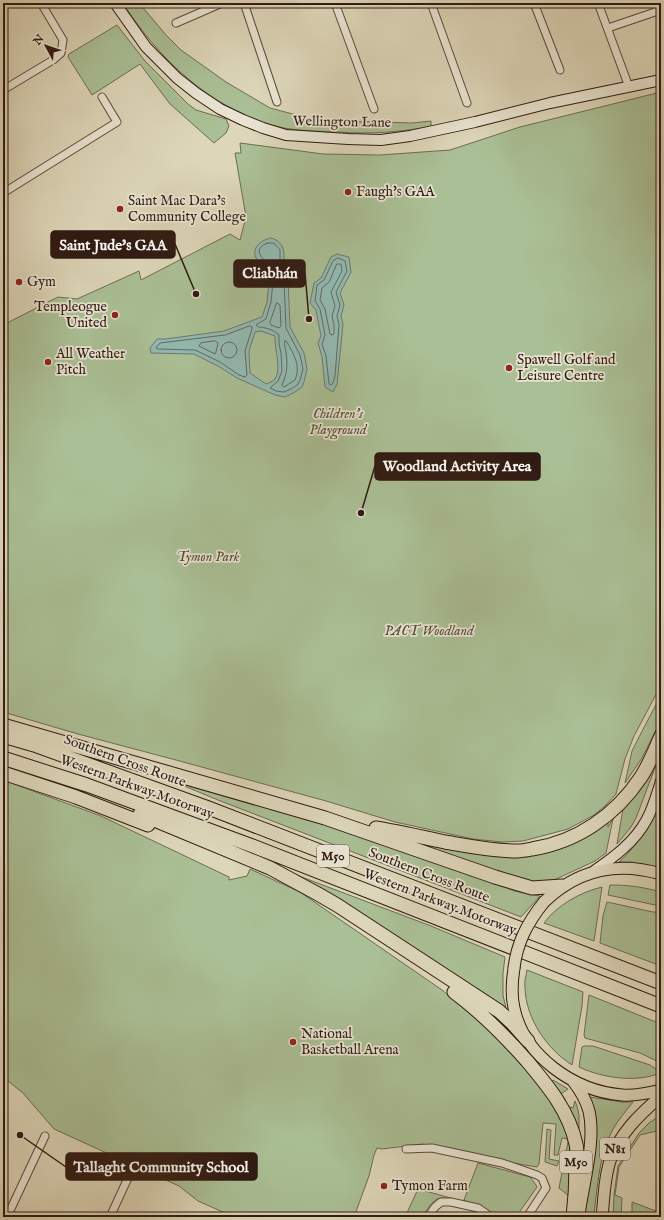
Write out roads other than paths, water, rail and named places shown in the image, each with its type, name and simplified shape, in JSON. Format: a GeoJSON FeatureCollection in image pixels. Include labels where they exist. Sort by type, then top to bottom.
{"type":"FeatureCollection","features":[{"type":"Feature","properties":{"kind":"highway","name":"M50"},"geometry":{"type":"LineString","coordinates":[[3,725],[326,818],[495,877],[532,888],[562,886]]}},
{"type":"Feature","properties":{"kind":"highway","name":"Southern Cross Route"},"geometry":{"type":"LineString","coordinates":[[3,736],[34,745],[206,807],[661,983]]}},
{"type":"Feature","properties":{"kind":"highway","name":"M50"},"geometry":{"type":"LineString","coordinates":[[326,818],[476,848],[518,851],[541,848],[561,843],[607,816],[641,778],[650,762],[661,736]]}},
{"type":"Feature","properties":{"kind":"highway","name":"Western Parkway Motorway"},"geometry":{"type":"LineString","coordinates":[[3,758],[87,785],[250,845],[661,1006]]}},
{"type":"Feature","properties":{"kind":"highway","name":"M50"},"geometry":{"type":"LineString","coordinates":[[38,769],[86,793],[263,865],[299,883],[337,905],[499,1011],[512,1022],[528,1041]]}},
{"type":"Feature","properties":{"kind":"highway","name":"M50"},"geometry":{"type":"LineString","coordinates":[[3,773],[76,797],[199,844],[267,872],[299,883]]}},
{"type":"Feature","properties":{"kind":"highway","name":"M50"},"geometry":{"type":"LineString","coordinates":[[392,941],[421,967],[469,1003],[498,1030],[552,1092],[572,1127],[577,1146],[576,1190],[573,1217]]}},
{"type":"Feature","properties":{"kind":"main road","name":"N81"},"geometry":{"type":"LineString","coordinates":[[661,874],[649,870],[614,868],[594,871],[562,886],[552,894],[534,914],[518,948],[512,981],[514,1006],[519,1023],[528,1041],[548,1064],[562,1074],[594,1090],[622,1095],[649,1093],[661,1090]]}},
{"type":"Feature","properties":{"kind":"main road","name":"N81"},"geometry":{"type":"LineString","coordinates":[[573,1080],[586,1102],[589,1112],[591,1136],[579,1217]]}},
{"type":"Feature","properties":{"kind":"main road","name":"N81"},"geometry":{"type":"LineString","coordinates":[[602,1217],[606,1176],[609,1162],[615,1149],[628,1128],[661,1096]]}},
{"type":"Feature","properties":{"kind":"street"},"geometry":{"type":"LineString","coordinates":[[3,90],[53,60],[61,52],[63,40],[41,3]]}},
{"type":"Feature","properties":{"kind":"street","name":"Wellington Lane"},"geometry":{"type":"LineString","coordinates":[[115,3],[146,47],[177,78],[196,93],[220,109],[243,120],[286,135],[381,140],[410,136],[475,122],[550,103],[661,80]]}},
{"type":"Feature","properties":{"kind":"street"},"geometry":{"type":"LineString","coordinates":[[176,23],[222,3]]}},
{"type":"Feature","properties":{"kind":"street"},"geometry":{"type":"LineString","coordinates":[[244,3],[277,102]]}},
{"type":"Feature","properties":{"kind":"street"},"geometry":{"type":"LineString","coordinates":[[335,3],[374,109]]}},
{"type":"Feature","properties":{"kind":"street"},"geometry":{"type":"LineString","coordinates":[[431,3],[467,103]]}},
{"type":"Feature","properties":{"kind":"street"},"geometry":{"type":"LineString","coordinates":[[534,3],[560,70]]}},
{"type":"Feature","properties":{"kind":"street"},"geometry":{"type":"LineString","coordinates":[[598,3],[629,87]]}},
{"type":"Feature","properties":{"kind":"street"},"geometry":{"type":"LineString","coordinates":[[608,28],[659,14],[655,3]]}},
{"type":"Feature","properties":{"kind":"street"},"geometry":{"type":"LineString","coordinates":[[3,193],[117,122],[102,97]]}},
{"type":"Feature","properties":{"kind":"street"},"geometry":{"type":"LineString","coordinates":[[594,871],[619,853],[637,835],[647,819],[661,781]]}},
{"type":"Feature","properties":{"kind":"street"},"geometry":{"type":"LineString","coordinates":[[7,1217],[45,1136]]}},
{"type":"Feature","properties":{"kind":"street"},"geometry":{"type":"LineString","coordinates":[[406,1150],[432,1148],[502,1163],[537,1175],[542,1178],[546,1188],[527,1217]]}},
{"type":"Feature","properties":{"kind":"street"},"geometry":{"type":"LineString","coordinates":[[110,1217],[128,1178]]}},
{"type":"Feature","properties":{"kind":"street"},"geometry":{"type":"LineString","coordinates":[[428,1217],[435,1207],[441,1202],[451,1202],[478,1208],[490,1217]]}},
{"type":"Feature","properties":{"kind":"water"},"geometry":{"type":"Polygon","coordinates":[[[271,238],[276,240],[282,246],[283,250],[283,269],[285,269],[288,279],[290,327],[304,353],[307,369],[302,387],[285,397],[275,395],[237,378],[218,366],[194,354],[151,353],[150,348],[157,339],[224,331],[262,317],[267,302],[270,272],[257,260],[255,251],[256,247],[261,242],[271,238]],[[261,331],[255,332],[249,351],[250,373],[266,384],[275,379],[278,370],[275,336],[261,331]]]}},
{"type":"Feature","properties":{"kind":"water"},"geometry":{"type":"Polygon","coordinates":[[[337,254],[349,257],[351,272],[340,293],[344,305],[341,316],[343,324],[337,384],[333,392],[325,387],[322,357],[318,343],[321,336],[316,310],[310,303],[314,283],[321,278],[331,257],[337,254]]]}},
{"type":"Feature","properties":{"kind":"place","name":"Faugh's GAA"},"geometry":{"type":"Point","coordinates":[348,192]}},
{"type":"Feature","properties":{"kind":"place","name":"Saint Mac Dara's Community College"},"geometry":{"type":"Point","coordinates":[120,209]}},
{"type":"Feature","properties":{"kind":"place","name":"Gym"},"geometry":{"type":"Point","coordinates":[19,282]}},
{"type":"Feature","properties":{"kind":"place","name":"Saint Jude's GAA"},"geometry":{"type":"Point","coordinates":[196,294]}},
{"type":"Feature","properties":{"kind":"place","name":"Templeogue United"},"geometry":{"type":"Point","coordinates":[115,315]}},
{"type":"Feature","properties":{"kind":"place","name":"Cliabhán"},"geometry":{"type":"Point","coordinates":[309,319]}},
{"type":"Feature","properties":{"kind":"place","name":"All Weather Pitch"},"geometry":{"type":"Point","coordinates":[48,362]}},
{"type":"Feature","properties":{"kind":"place","name":"Spawell Golf and Leisure Centre"},"geometry":{"type":"Point","coordinates":[509,368]}},
{"type":"Feature","properties":{"kind":"place","name":"Woodland Activity Area"},"geometry":{"type":"Point","coordinates":[361,513]}},
{"type":"Feature","properties":{"kind":"place","name":"National Basketball Arena"},"geometry":{"type":"Point","coordinates":[293,1042]}},
{"type":"Feature","properties":{"kind":"place","name":"Tallaght Community School"},"geometry":{"type":"Point","coordinates":[20,1135]}},
{"type":"Feature","properties":{"kind":"place","name":"Tymon Farm"},"geometry":{"type":"Point","coordinates":[384,1186]}},
{"type":"Feature","properties":{"kind":"park label","name":"Children's Playground"},"geometry":{"type":"Point","coordinates":[338,422]}},
{"type":"Feature","properties":{"kind":"park label","name":"Tymon Park"},"geometry":{"type":"Point","coordinates":[208,557]}},
{"type":"Feature","properties":{"kind":"park label","name":"PACT Woodland"},"geometry":{"type":"Point","coordinates":[429,631]}}]}
